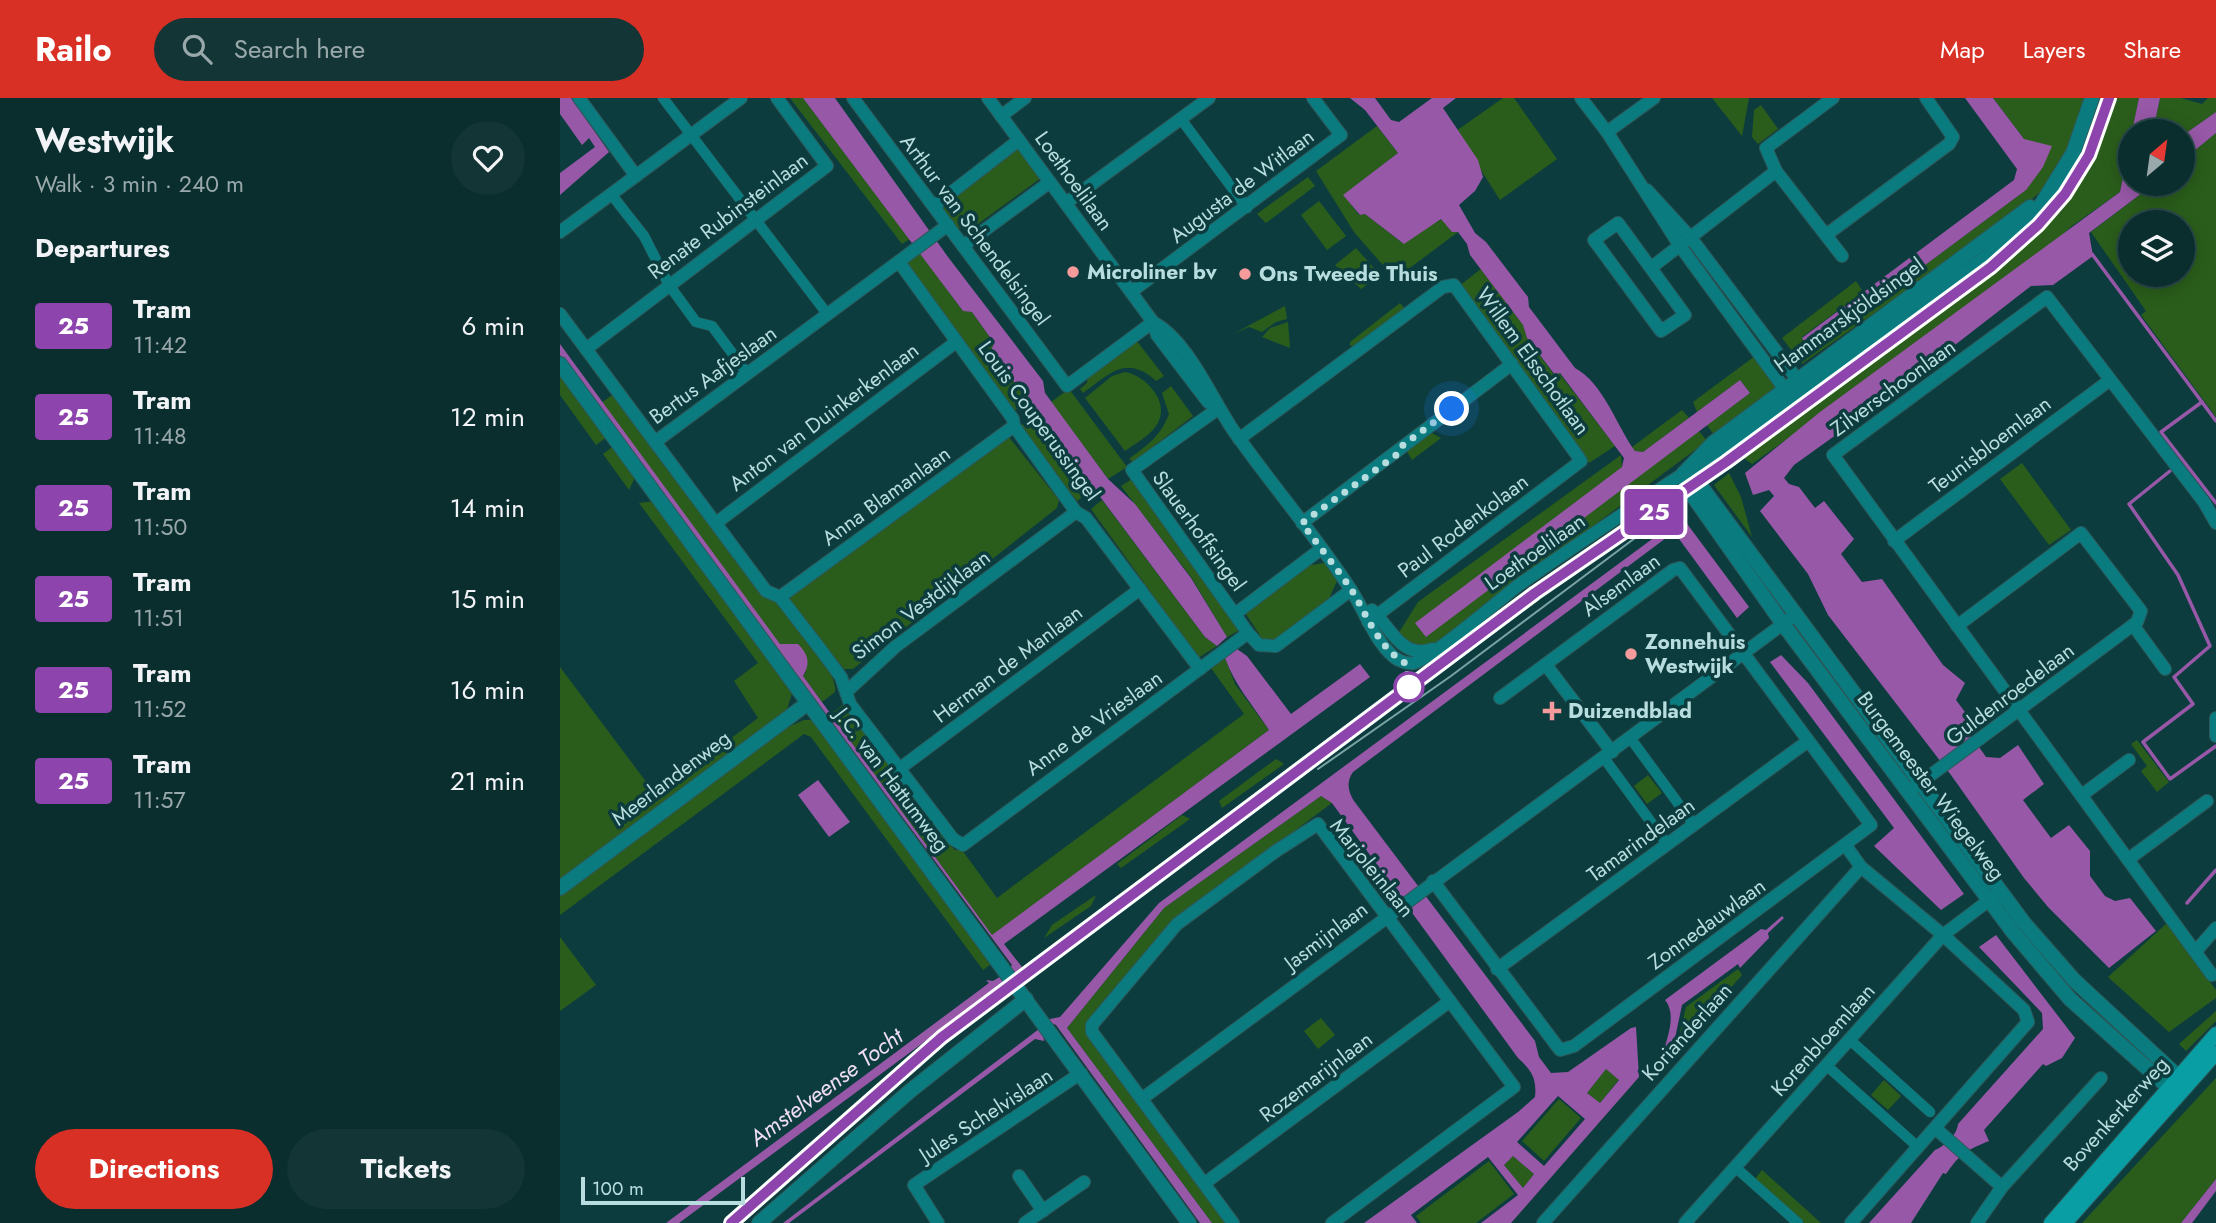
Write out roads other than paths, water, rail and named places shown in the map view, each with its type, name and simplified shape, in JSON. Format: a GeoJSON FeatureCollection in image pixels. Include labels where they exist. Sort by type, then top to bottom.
{"type":"FeatureCollection","features":[{"type":"Feature","properties":{"kind":"main road","name":"Bovenkerkerweg"},"geometry":{"type":"LineString","coordinates":[[2065,1223],[2178,1086],[2216,1034]]}},
{"type":"Feature","properties":{"kind":"main road","name":"Bovenkerkerweg"},"geometry":{"type":"LineString","coordinates":[[2051,1223],[2178,1086],[2216,1053]]}},
{"type":"Feature","properties":{"kind":"street"},"geometry":{"type":"LineString","coordinates":[[579,98],[636,176]]}},
{"type":"Feature","properties":{"kind":"street"},"geometry":{"type":"LineString","coordinates":[[663,98],[689,136],[757,219],[828,315]]}},
{"type":"Feature","properties":{"kind":"street"},"geometry":{"type":"LineString","coordinates":[[560,232],[741,98]]}},
{"type":"Feature","properties":{"kind":"street","name":"Renate Rubinsteinlaan"},"geometry":{"type":"LineString","coordinates":[[586,349],[827,166],[777,98]]}},
{"type":"Feature","properties":{"kind":"street","name":"Arthur van Schendelsingel"},"geometry":{"type":"LineString","coordinates":[[853,98],[934,206],[943,229],[963,246],[1067,386],[1153,321]]}},
{"type":"Feature","properties":{"kind":"street","name":"Loethoelilaan"},"geometry":{"type":"LineString","coordinates":[[988,98],[1153,321],[1157,334],[1208,402],[1219,408],[1373,618],[1393,656],[1405,663],[1416,662],[1518,586],[1688,475]]}},
{"type":"Feature","properties":{"kind":"street"},"geometry":{"type":"LineString","coordinates":[[1001,116],[1025,98]]}},
{"type":"Feature","properties":{"kind":"street"},"geometry":{"type":"LineString","coordinates":[[1066,203],[1209,98]]}},
{"type":"Feature","properties":{"kind":"street","name":"Augusta de Witlaan"},"geometry":{"type":"LineString","coordinates":[[1131,292],[1247,208],[1341,135],[1313,98]]}},
{"type":"Feature","properties":{"kind":"street"},"geometry":{"type":"LineString","coordinates":[[1581,98],[1607,132],[1680,246],[1788,395]]}},
{"type":"Feature","properties":{"kind":"street"},"geometry":{"type":"LineString","coordinates":[[1607,132],[1654,98]]}},
{"type":"Feature","properties":{"kind":"street"},"geometry":{"type":"LineString","coordinates":[[1833,98],[1766,148],[1776,171],[1842,256]]}},
{"type":"Feature","properties":{"kind":"street"},"geometry":{"type":"LineString","coordinates":[[1826,235],[1949,144],[1953,137],[1926,98]]}},
{"type":"Feature","properties":{"kind":"street","name":"Hammarskjöldsingel"},"geometry":{"type":"LineString","coordinates":[[1688,475],[1801,385],[1988,256],[2036,213],[2073,153],[2092,98]]}},
{"type":"Feature","properties":{"kind":"street"},"geometry":{"type":"LineString","coordinates":[[1181,118],[1247,208]]}},
{"type":"Feature","properties":{"kind":"street"},"geometry":{"type":"LineString","coordinates":[[934,206],[1019,140]]}},
{"type":"Feature","properties":{"kind":"street"},"geometry":{"type":"LineString","coordinates":[[1652,267],[1776,171]]}},
{"type":"Feature","properties":{"kind":"street"},"geometry":{"type":"LineString","coordinates":[[963,246],[1050,182]]}},
{"type":"Feature","properties":{"kind":"street"},"geometry":{"type":"LineString","coordinates":[[1644,188],[1654,194],[1691,238],[1801,385]]}},
{"type":"Feature","properties":{"kind":"street"},"geometry":{"type":"LineString","coordinates":[[611,194],[644,236],[668,285],[696,321],[712,326],[747,373]]}},
{"type":"Feature","properties":{"kind":"street"},"geometry":{"type":"LineString","coordinates":[[1618,223],[1652,267],[1685,315],[1661,331],[1594,240],[1618,223]]}},
{"type":"Feature","properties":{"kind":"street","name":"Bertus Aafjeslaan"},"geometry":{"type":"LineString","coordinates":[[846,692],[841,677],[780,597],[766,591],[655,442],[943,229]]}},
{"type":"Feature","properties":{"kind":"street","name":"Louis Couperussingel"},"geometry":{"type":"LineString","coordinates":[[899,262],[1013,419],[1014,426],[1076,512],[1087,518],[1200,669]]}},
{"type":"Feature","properties":{"kind":"street","name":"Willem Elsschotlaan"},"geometry":{"type":"LineString","coordinates":[[1240,439],[1443,287],[1454,285],[1581,461]]}},
{"type":"Feature","properties":{"kind":"street","name":"Zilverschoonlaan"},"geometry":{"type":"LineString","coordinates":[[2213,975],[1833,455],[2047,297],[2216,523]]}},
{"type":"Feature","properties":{"kind":"street"},"geometry":{"type":"LineString","coordinates":[[560,314],[655,442]]}},
{"type":"Feature","properties":{"kind":"street","name":"Anton van Duinkerkenlaan"},"geometry":{"type":"LineString","coordinates":[[716,523],[956,342]]}},
{"type":"Feature","properties":{"kind":"street","name":"J.C. van Hattumweg"},"geometry":{"type":"LineString","coordinates":[[560,364],[1189,1223]]}},
{"type":"Feature","properties":{"kind":"street"},"geometry":{"type":"LineString","coordinates":[[1302,523],[1512,364]]}},
{"type":"Feature","properties":{"kind":"street","name":"Teunisbloemlaan"},"geometry":{"type":"LineString","coordinates":[[1894,541],[2110,380]]}},
{"type":"Feature","properties":{"kind":"street","name":"Slauerhoffsingel"},"geometry":{"type":"LineString","coordinates":[[1219,408],[1132,470],[1248,633]]}},
{"type":"Feature","properties":{"kind":"street","name":"Anna Blamanlaan"},"geometry":{"type":"LineString","coordinates":[[780,597],[1014,426]]}},
{"type":"Feature","properties":{"kind":"street","name":"Paul Rodenkolaan"},"geometry":{"type":"LineString","coordinates":[[1373,618],[1581,461]]}},
{"type":"Feature","properties":{"kind":"street","name":"Burgemeester Wiegelweg"},"geometry":{"type":"LineString","coordinates":[[1688,475],[1789,619],[2018,927],[2063,992],[2178,1086]]}},
{"type":"Feature","properties":{"kind":"street","name":"Simon Vestdijklaan"},"geometry":{"type":"LineString","coordinates":[[962,845],[953,839],[899,769],[850,704],[846,692],[895,647],[1076,512]]}},
{"type":"Feature","properties":{"kind":"street"},"geometry":{"type":"LineString","coordinates":[[1957,626],[2081,533],[2141,611],[2140,617],[2133,625],[2165,669]]}},
{"type":"Feature","properties":{"kind":"street"},"geometry":{"type":"LineString","coordinates":[[1235,614],[1321,549]]}},
{"type":"Feature","properties":{"kind":"street","name":"Alsemlaan"},"geometry":{"type":"LineString","coordinates":[[1500,698],[1676,568],[1682,571],[1743,653]]}},
{"type":"Feature","properties":{"kind":"street","name":"Herman de Manlaan"},"geometry":{"type":"LineString","coordinates":[[899,769],[1140,589]]}},
{"type":"Feature","properties":{"kind":"street"},"geometry":{"type":"LineString","coordinates":[[1248,633],[1259,646],[1276,646],[1351,590]]}},
{"type":"Feature","properties":{"kind":"street","name":"Jasmijnlaan"},"geometry":{"type":"LineString","coordinates":[[1143,1098],[1386,915],[1631,739],[1789,619]]}},
{"type":"Feature","properties":{"kind":"street","name":"Guldenroedelaan"},"geometry":{"type":"LineString","coordinates":[[1915,787],[1943,769],[2133,625]]}},
{"type":"Feature","properties":{"kind":"street","name":"Anne de Vrieslaan"},"geometry":{"type":"LineString","coordinates":[[962,845],[1248,633]]}},
{"type":"Feature","properties":{"kind":"street","name":"Zonnedauwlaan"},"geometry":{"type":"LineString","coordinates":[[1430,884],[1560,1051],[1574,1046],[1846,846],[1871,824],[1743,653]]}},
{"type":"Feature","properties":{"kind":"street"},"geometry":{"type":"LineString","coordinates":[[1546,665],[1667,844]]}},
{"type":"Feature","properties":{"kind":"street","name":"Meerlandenweg"},"geometry":{"type":"LineString","coordinates":[[560,888],[808,703]]}},
{"type":"Feature","properties":{"kind":"street"},"geometry":{"type":"LineString","coordinates":[[2216,718],[2216,736]]}},
{"type":"Feature","properties":{"kind":"street"},"geometry":{"type":"LineString","coordinates":[[1631,739],[1694,825]]}},
{"type":"Feature","properties":{"kind":"street","name":"Tamarindelaan"},"geometry":{"type":"LineString","coordinates":[[1497,969],[1808,741]]}},
{"type":"Feature","properties":{"kind":"street"},"geometry":{"type":"LineString","coordinates":[[2082,795],[2129,760]]}},
{"type":"Feature","properties":{"kind":"street"},"geometry":{"type":"LineString","coordinates":[[2130,858],[2207,802]]}},
{"type":"Feature","properties":{"kind":"street","name":"Marjoleinlaan"},"geometry":{"type":"LineString","coordinates":[[1233,1223],[1092,1032],[1092,1025],[1177,924],[1273,853],[1318,824],[1514,1087],[1332,1223]]}},
{"type":"Feature","properties":{"kind":"street"},"geometry":{"type":"LineString","coordinates":[[1846,846],[1861,867],[1943,935],[2024,1010],[2028,1022],[1940,1133],[1918,1147],[1851,1223]]}},
{"type":"Feature","properties":{"kind":"street","name":"Korianderlaan"},"geometry":{"type":"LineString","coordinates":[[1543,1223],[1861,867]]}},
{"type":"Feature","properties":{"kind":"street","name":"Korenbloemlaan"},"geometry":{"type":"LineString","coordinates":[[1685,1223],[1943,935],[1994,896]]}},
{"type":"Feature","properties":{"kind":"street","name":"Burgemeester Wiegelweg"},"geometry":{"type":"LineString","coordinates":[[2018,927],[2178,1086]]}},
{"type":"Feature","properties":{"kind":"street"},"geometry":{"type":"LineString","coordinates":[[2196,951],[2216,928]]}},
{"type":"Feature","properties":{"kind":"street"},"geometry":{"type":"LineString","coordinates":[[2063,992],[2074,980]]}},
{"type":"Feature","properties":{"kind":"street"},"geometry":{"type":"LineString","coordinates":[[759,1223],[909,1091],[1026,999]]}},
{"type":"Feature","properties":{"kind":"street","name":"Rozemarijnlaan"},"geometry":{"type":"LineString","coordinates":[[1205,1184],[1451,1002]]}},
{"type":"Feature","properties":{"kind":"street"},"geometry":{"type":"LineString","coordinates":[[1850,1040],[1930,1112]]}},
{"type":"Feature","properties":{"kind":"street"},"geometry":{"type":"LineString","coordinates":[[1826,1065],[1918,1147]]}},
{"type":"Feature","properties":{"kind":"street","name":"Jules Schelvislaan"},"geometry":{"type":"LineString","coordinates":[[938,1223],[914,1185],[1081,1073]]}},
{"type":"Feature","properties":{"kind":"street"},"geometry":{"type":"LineString","coordinates":[[1977,1223],[2002,1187],[2101,1078]]}},
{"type":"Feature","properties":{"kind":"street"},"geometry":{"type":"LineString","coordinates":[[1940,1133],[2002,1187]]}},
{"type":"Feature","properties":{"kind":"street"},"geometry":{"type":"LineString","coordinates":[[1735,1167],[1798,1223]]}},
{"type":"Feature","properties":{"kind":"street"},"geometry":{"type":"LineString","coordinates":[[1019,1176],[1043,1211]]}},
{"type":"Feature","properties":{"kind":"street"},"geometry":{"type":"LineString","coordinates":[[1025,1223],[1084,1182]]}},
{"type":"Feature","properties":{"kind":"waterway"},"geometry":{"type":"LineString","coordinates":[[2092,254],[2216,421]]}},
{"type":"Feature","properties":{"kind":"waterway"},"geometry":{"type":"LineString","coordinates":[[2202,402],[2161,432],[2216,503]]}},
{"type":"Feature","properties":{"kind":"waterway"},"geometry":{"type":"LineString","coordinates":[[2170,471],[2129,504],[2178,575],[2210,646],[2174,677],[2193,704],[2143,742],[2170,779],[2216,746]]}},
{"type":"Feature","properties":{"kind":"waterway"},"geometry":{"type":"LineString","coordinates":[[2187,903],[2216,870]]}},
{"type":"Feature","properties":{"kind":"tram line"},"geometry":{"type":"LineString","coordinates":[[731,1223],[942,1037],[1535,593],[1726,462],[2010,250],[2044,217],[2072,182],[2093,142],[2109,98]]}},
{"type":"Feature","properties":{"kind":"tram line","name":"25"},"geometry":{"type":"LineString","coordinates":[[731,1223],[942,1037],[1535,593],[1726,462],[1991,267],[2047,216],[2076,179],[2089,155],[2109,98]]}},
{"type":"Feature","properties":{"kind":"tram line"},"geometry":{"type":"LineString","coordinates":[[1318,769],[1451,676],[1655,523]]}},
{"type":"Feature","properties":{"kind":"place","name":"Microliner bv"},"geometry":{"type":"Point","coordinates":[1073,272]}},
{"type":"Feature","properties":{"kind":"place","name":"Ons Tweede Thuis"},"geometry":{"type":"Point","coordinates":[1245,274]}},
{"type":"Feature","properties":{"kind":"place","name":"Zonnehuis Westwijk"},"geometry":{"type":"Point","coordinates":[1631,654]}},
{"type":"Feature","properties":{"kind":"place","name":"Duizendblad"},"geometry":{"type":"Point","coordinates":[1552,711]}},
{"type":"Feature","properties":{"kind":"water label","name":"Amstelveense Tocht"},"geometry":{"type":"Point","coordinates":[826,1087]}}]}
